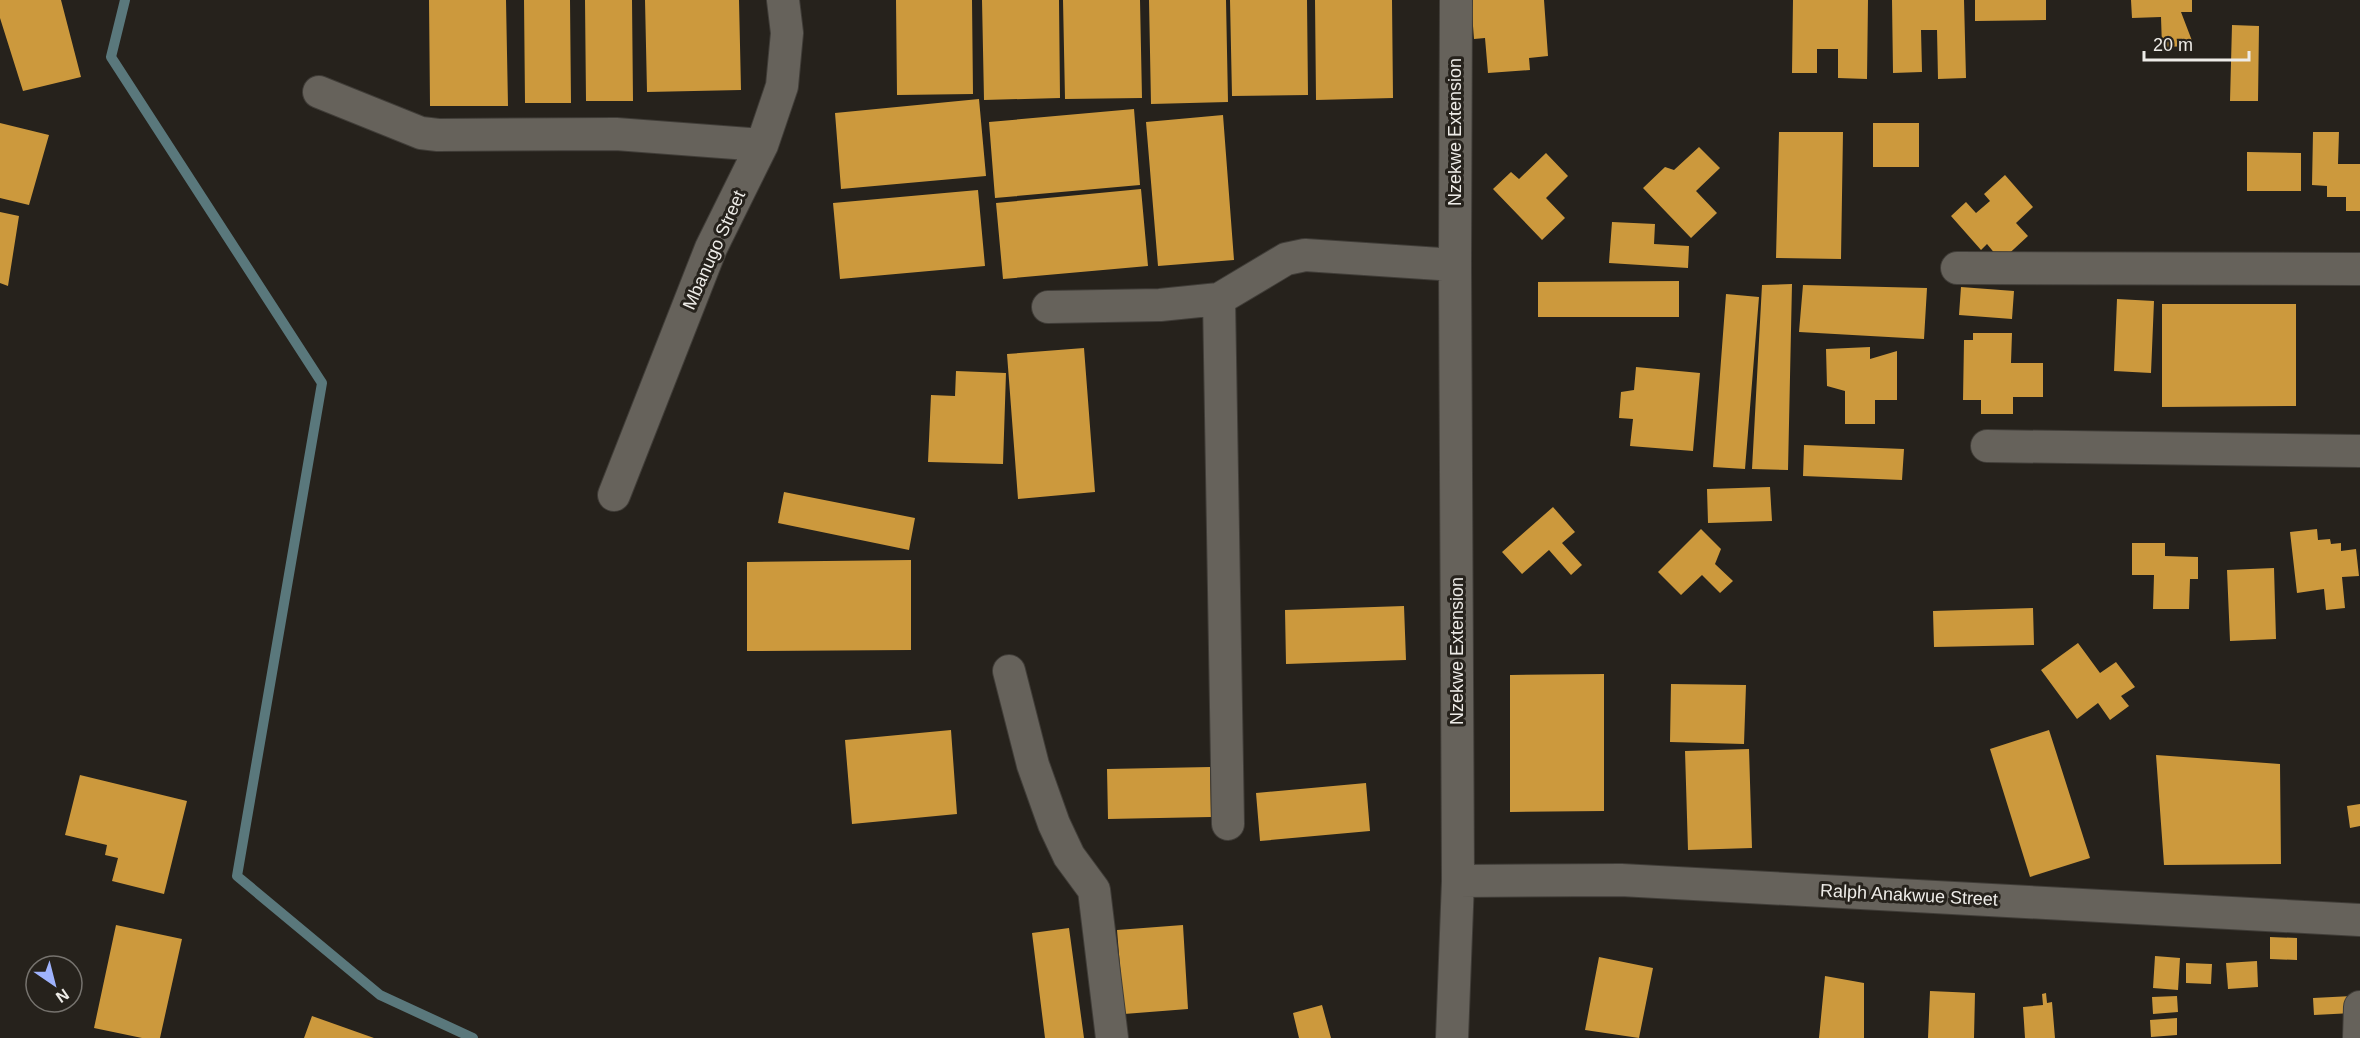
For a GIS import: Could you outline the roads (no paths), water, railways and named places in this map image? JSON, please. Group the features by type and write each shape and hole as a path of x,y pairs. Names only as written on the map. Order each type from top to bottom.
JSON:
{"street":[{"name":"Mbanugo Street","path":"614,495 711,248 762,145 782,86 787,33 783,0"},
{"name":"Nzekwe Extension","path":"1452,1038 1458,880 1456,0"},
{"path":"319,92 422,134 616,134 762,145"},
{"path":"1048,307 1160,305 1219,299 1278,262 1305,255 1455,265"},
{"path":"1957,268 2360,269"},
{"path":"1219,299 1228,824"},
{"path":"1987,446 2360,451"},
{"path":"1009,671 1032,765 1054,824 1069,856 1094,890 1112,1038"},
{"name":"Ralph Anakwue Street","path":"1458,880 1621,880 2360,920"},
{"path":"2359,1038 2360,1007"}],"waterway":[{"path":"125,0 111,57 322,383 237,876 380,995 473,1038"}]}
